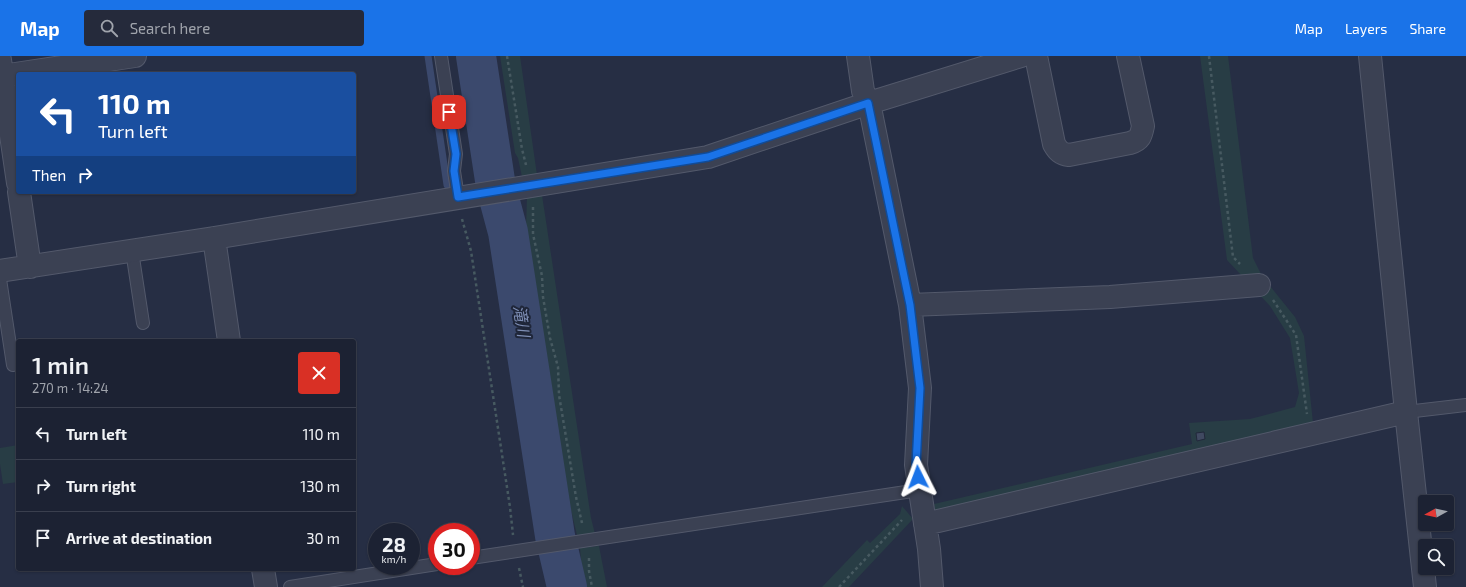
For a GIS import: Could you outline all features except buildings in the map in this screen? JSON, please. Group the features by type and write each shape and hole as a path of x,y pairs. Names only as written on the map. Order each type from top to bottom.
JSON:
{"street":[{"path":"16,170 1,68 135,56"},
{"path":"858,56 864,91 868,103 910,305 920,388 916,465 925,524 932,587"},
{"path":"0,271 214,238 528,185 708,157 868,103 1021,56"},
{"path":"1036,56 1054,144 1057,151 1062,154 1069,155 1130,143 1138,140 1142,135 1143,126 1128,56"},
{"path":"1370,56 1425,587"},
{"path":"0,188 16,184"},
{"path":"19,194 30,267"},
{"path":"214,238 229,339"},
{"path":"910,305 1110,297 1259,285"},
{"path":"925,524 1406,412"},
{"path":"263,571 266,587"}],"lane":[{"path":"441,56 456,154 454,171 462,197"},
{"path":"132,251 143,323"},
{"path":"0,279 13,365"},
{"path":"1406,412 1466,405"},
{"path":"480,557 919,490"},
{"path":"290,587 428,565"}],"path":[{"path":"507,56 528,185 533,234 542,276 543,297 550,338 558,367 559,395 576,498 584,529"},
{"path":"1209,56 1233,257 1272,299 1296,335 1307,416"},
{"path":"462,197 460,212 471,251 510,507 519,551 523,587"},
{"path":"839,587 903,519"},
{"path":"588,551 589,572 592,587"}],"shaded area":[{"path":"500,56 520,56 537,175 522,177 518,158 515,153"},
{"path":"1200,56 1228,56 1253,258 1262,276 1295,317 1304,336 1313,423 936,515 934,504 1192,444 1189,423 1250,419 1295,407 1299,393 1290,338 1270,306 1227,260"},
{"path":"542,195 591,518 595,534 577,535 569,502 526,227 527,197"},
{"path":"16,445 16,482 3,484 0,464 0,448"},
{"path":"902,506 913,519 849,587 822,587 867,540 870,543 900,514"},
{"path":"599,546 607,587 583,587 580,548"}],"waterway":[{"path":"428,56 447,185"},
{"name":"滝川","path":"476,56 496,187 508,232 555,536 567,587"}],"route":[{"path":"449,112 456,154 454,171 458,197 522,188 708,157 868,103 910,305 920,388 916,465 918,477"}]}
